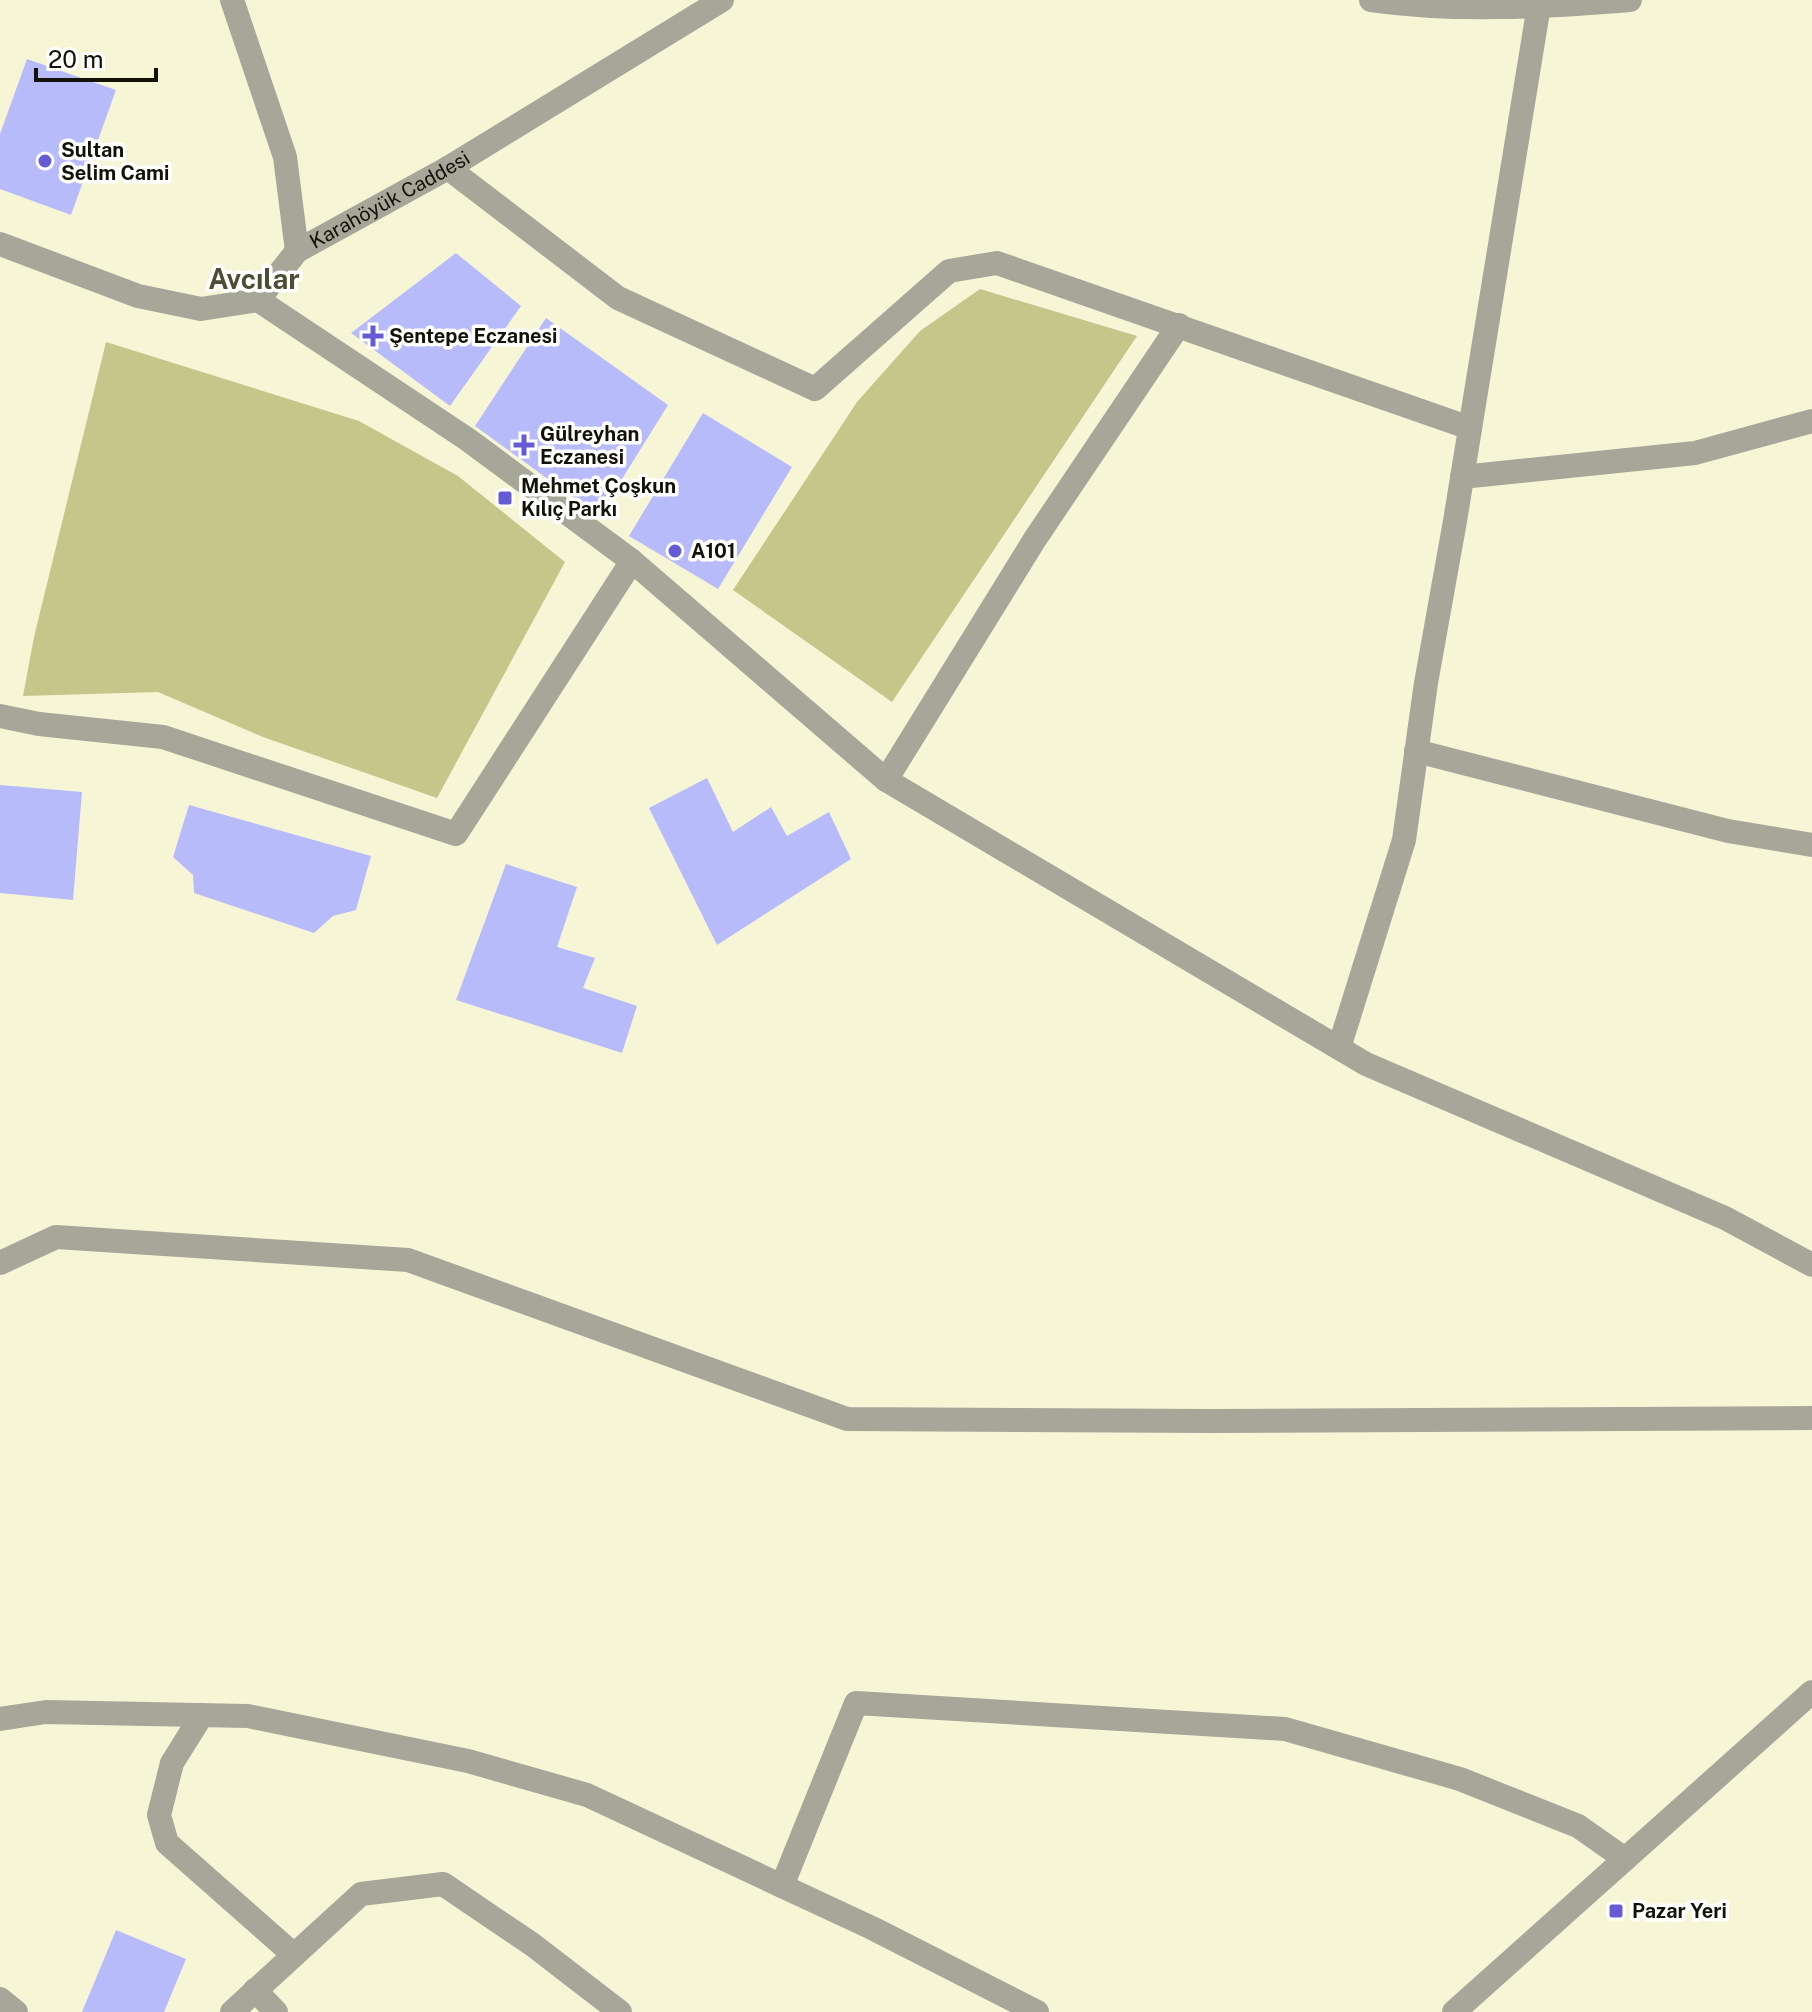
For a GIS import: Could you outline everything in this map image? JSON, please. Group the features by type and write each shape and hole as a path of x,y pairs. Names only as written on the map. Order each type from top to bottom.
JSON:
{"street":[{"path":"232,0 285,157 297,251"},
{"name":"Karahöyük Caddesi","path":"258,300 297,251 448,168 722,0"},
{"path":"1371,0 1423,7 1630,0"},
{"path":"1339,1048 1404,840 1539,5"},
{"path":"448,168 618,298 815,389 949,271 997,263 1470,428"},
{"path":"0,244 138,296 201,309 258,300 467,439 632,561 886,780 1366,1064 1725,1218 1812,1265"},
{"path":"886,780 1035,539 1179,325"},
{"path":"1462,477 1695,453 1812,421"},
{"path":"0,716 39,724 163,737 456,834 632,561"},
{"path":"1416,751 1728,831 1812,845"},
{"path":"0,1263 56,1237 408,1260 847,1419 1812,1418"},
{"path":"1454,2012 1812,1692"},
{"path":"782,1886 856,1703 1285,1729 1460,1779 1578,1826 1625,1859"},
{"path":"0,1719 46,1712 248,1716 468,1761 587,1795 872,1928 1037,2012"},
{"path":"202,1715 172,1763 159,1815 167,1843 294,1955"},
{"path":"232,2012 361,1894 443,1884 533,1945 620,2012"},
{"path":"255,1990 276,2012"},
{"path":"0,1999 16,2012"}],"shaded area":[{"path":"980,289 1137,336 892,702 733,590 857,402 920,331"},
{"path":"106,342 359,421 458,476 565,562 437,798 263,737 158,692 23,696 34,637"}],"building":[{"name":"Sultan Selim Cami","path":"27,59 116,90 71,215 0,189 0,134"},
{"path":"456,253 521,306 450,406 351,333"},
{"path":"546,318 668,405 599,516 475,426"},
{"path":"703,413 792,467 718,589 629,536"},
{"path":"707,778 733,832 771,807 787,836 829,812 851,859 717,945 649,808"},
{"path":"0,785 82,792 73,900 0,893"},
{"path":"189,805 371,856 356,910 333,916 314,933 194,893 193,875 173,857"},
{"path":"506,864 577,887 557,947 595,958 583,988 637,1006 622,1053 456,1000"},
{"path":"116,1930 186,1959 164,2012 82,2012"}],"place":[{"name":"Sultan Selim Cami","path":"45,161"},
{"name":"Şentepe Eczanesi","path":"373,336"},
{"name":"Gülreyhan Eczanesi","path":"524,445"},
{"name":"Mehmet Çoşkun Kılıç Parkı","path":"505,498"},
{"name":"A101","path":"675,551"},
{"name":"Pazar Yeri","path":"1616,1911"}],"district":[{"name":"Avcılar","path":"254,279"}]}
